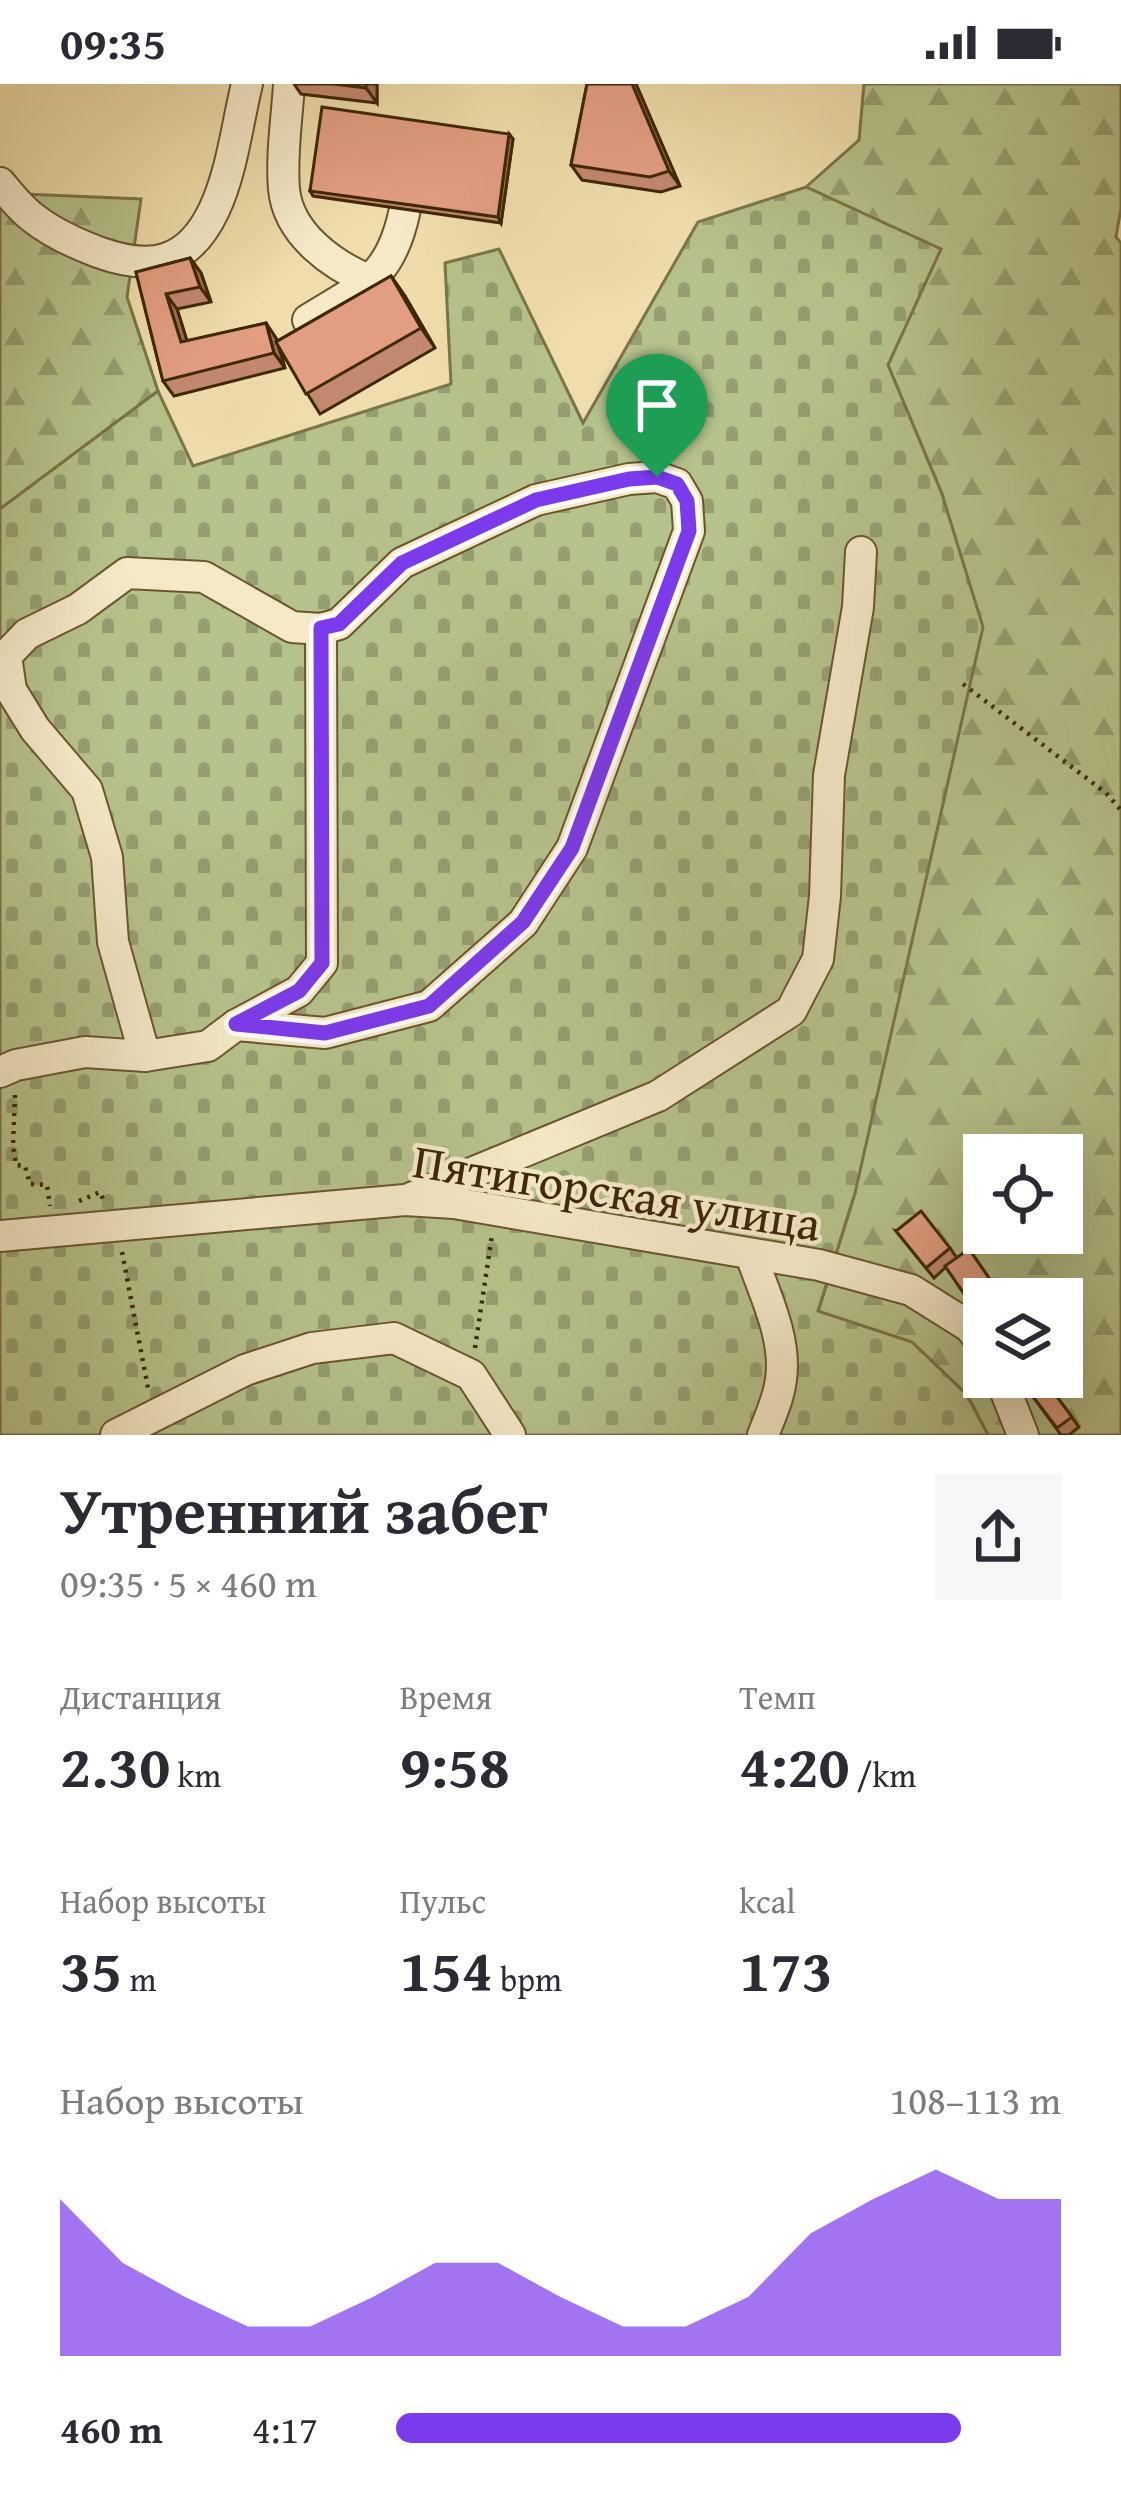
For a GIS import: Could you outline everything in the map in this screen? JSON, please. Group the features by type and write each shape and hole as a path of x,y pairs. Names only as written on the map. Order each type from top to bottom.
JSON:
{"street":[{"path":"0,183 28,214 55,234 113,257 142,263 165,260 184,250 214,209 247,84"},
{"path":"289,84 287,205 324,256 371,281"},
{"path":"308,320 371,281 388,262 400,237 405,209"},
{"path":"146,1056 113,942 107,857 87,790 35,729 11,690 7,656 27,634 78,609 128,573 204,577 292,627 339,624 402,563 536,500 629,479 657,477 677,484 687,501 689,531 572,848 523,922 429,1006 325,1033 236,1024"},
{"path":"405,1200 658,1096 791,1011 818,959 829,775 858,607 861,552"},
{"path":"8,1068 85,1052 146,1056 208,1046 236,1024 299,991 322,963 321,628"},
{"name":"Пятигорская улица","path":"0,1236 405,1200 454,1203 819,1265 910,1290 963,1323"},
{"path":"751,1255 782,1360 777,1396 763,1435"},
{"path":"116,1435 244,1370 311,1348 394,1338 472,1376 510,1435"},
{"path":"1008,1398 1022,1435"}],"path":[{"path":"963,684 1106,793 1121,810"},
{"path":"8,1068 16,1165 26,1166 30,1184 47,1185 50,1206 68,1205 100,1192 106,1207"},
{"path":"472,1376 495,1211"},
{"path":"121,1248 154,1417"}],"green space":[{"path":"864,84 1121,84 1121,208 1116,237 1121,243 1121,1435 988,1435 969,1398 1083,1398 1083,1278 963,1278 963,1391 912,1342 818,1312 855,1193 942,494 888,365 940,249 806,187 859,140"},
{"path":"806,187 941,249 888,365 942,494 983,627 855,1193 818,1311 912,1342 963,1391 988,1435 0,1435 0,509 158,391 193,466 451,384 445,263 499,249 583,423 698,222"},
{"path":"0,193 141,199 127,297 158,391 0,509"}],"building":[{"path":"587,84 632,84 669,171 650,177 571,165"},
{"path":"322,107 509,134 498,217 310,191"},
{"path":"190,258 200,287 166,294 181,342 266,323 274,353 163,381 136,272"},
{"path":"391,276 421,328 306,394 276,342"},
{"path":"921,1211 950,1248 926,1268 896,1231"},
{"path":"963,1253 972,1254 989,1278 963,1278 963,1292 945,1266"},
{"path":"1034,1398 1058,1398 1072,1417 1057,1428"}],"route":[{"path":"657,477 677,484 687,501 689,531 572,848 523,922 429,1006 325,1033 236,1024 299,991 322,963 321,628 339,624 402,563 536,500 657,477"}]}
